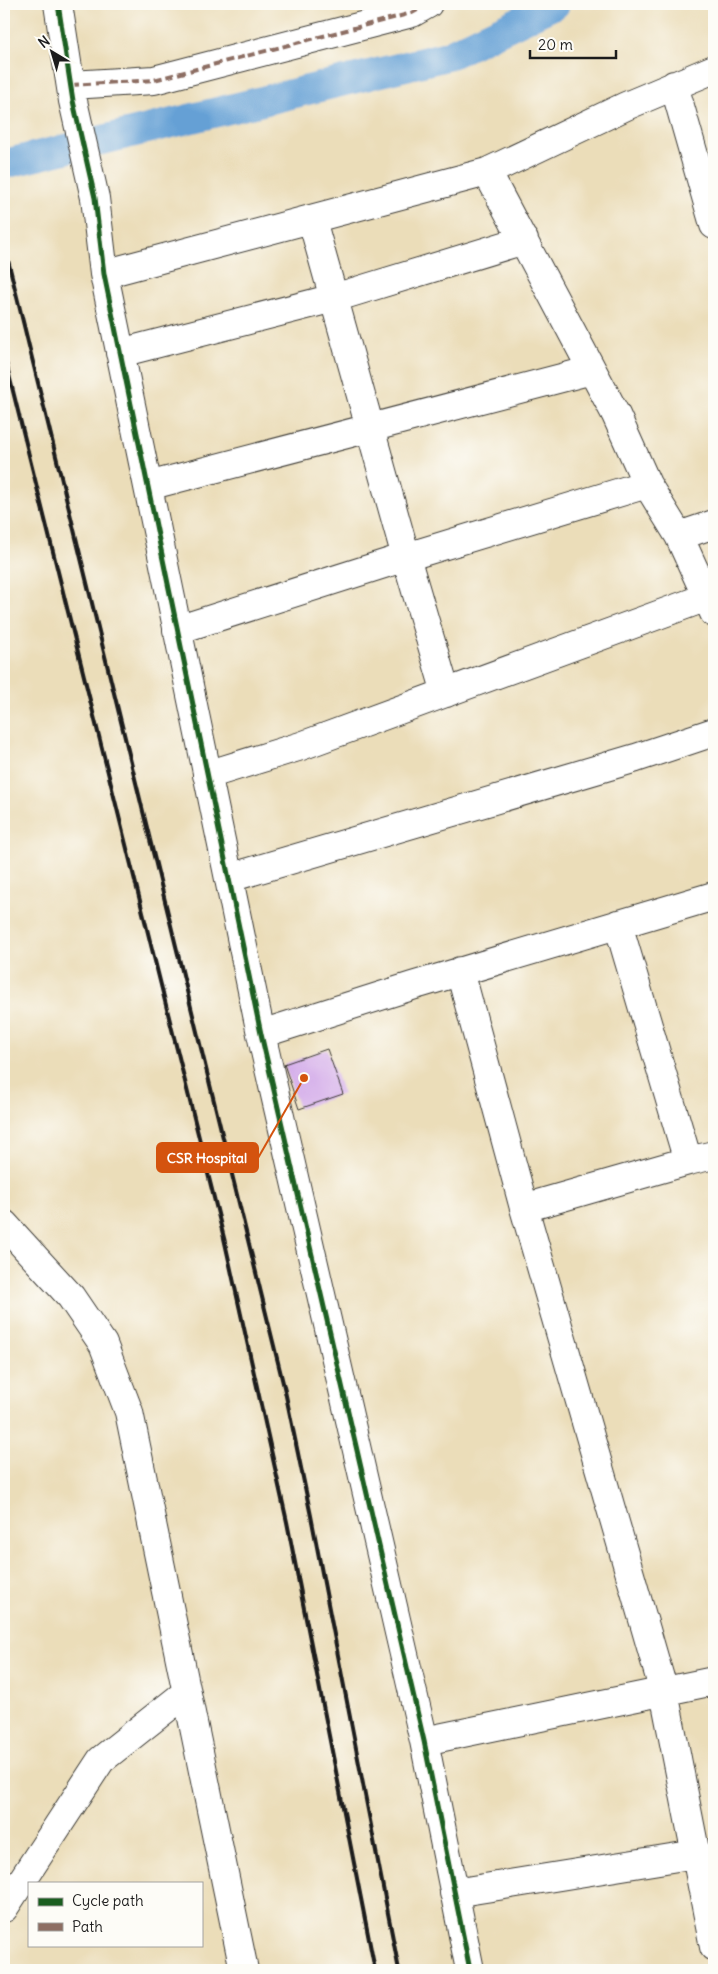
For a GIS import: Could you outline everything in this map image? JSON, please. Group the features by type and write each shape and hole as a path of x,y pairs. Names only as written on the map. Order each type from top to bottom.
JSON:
{"street":[{"path":"58,4 72,93 95,198 104,274 261,1034 424,1741 470,1970"},
{"path":"72,93 154,80 412,13 428,4"},
{"path":"104,274 487,172 674,85 714,69"},
{"path":"674,85 714,225"},
{"path":"207,775 301,746 446,693 710,605 679,536 647,484 616,415 487,172"},
{"path":"312,220 446,693"},
{"path":"120,352 334,298 524,240"},
{"path":"148,486 592,370"},
{"path":"178,630 406,557 647,484"},
{"path":"679,536 714,524"},
{"path":"229,878 636,758 714,732"},
{"path":"261,1034 460,971 714,896"},
{"path":"618,924 688,1160"},
{"path":"460,971 524,1208 664,1692 714,1947"},
{"path":"524,1208 688,1160 714,1155"},
{"path":"4,1224 71,1297 103,1344 129,1412 244,1970"},
{"path":"424,1741 714,1681"},
{"path":"4,1908 101,1760 187,1692"},
{"path":"454,1893 696,1854"}],"building":[{"path":"327,1049 343,1094 299,1109 284,1064"}],"waterway":[{"path":"4,164 447,56 555,4"}],"railway":[{"path":"4,244 285,1391 399,1970"},
{"path":"4,355 224,1238 287,1522 375,1970"}],"marked path":[{"path":"71,85 154,80 412,13 428,4"}],"cycle path":[{"path":"58,4 73,101 95,198 104,274 261,1034 424,1741 470,1970"}],"place":[{"name":"CSR Hospital","path":"304,1078"}]}
